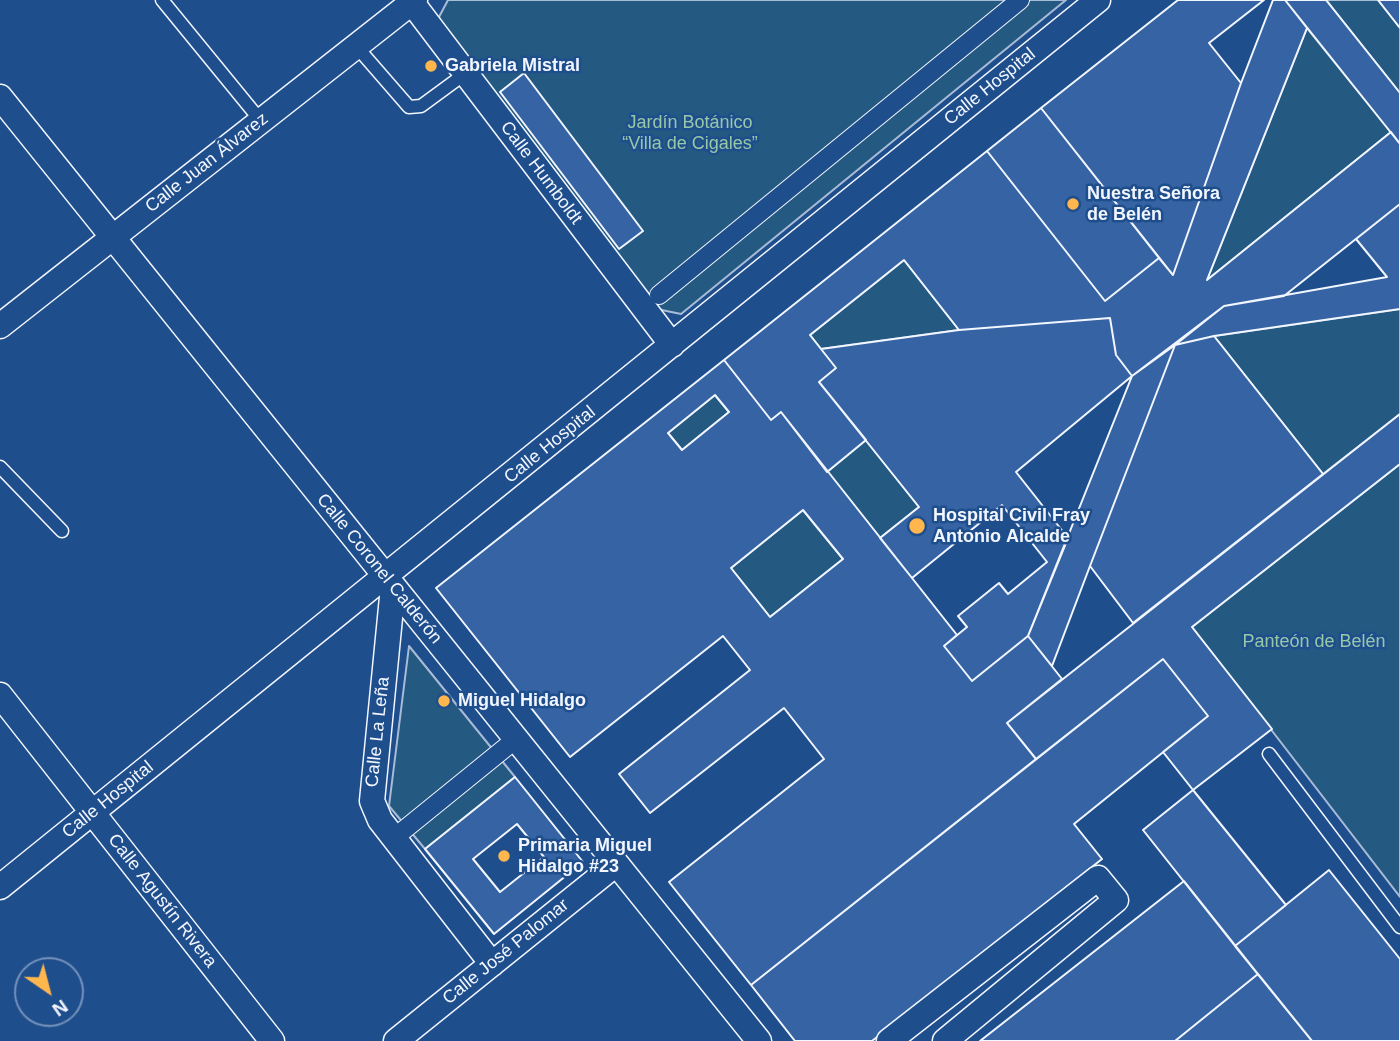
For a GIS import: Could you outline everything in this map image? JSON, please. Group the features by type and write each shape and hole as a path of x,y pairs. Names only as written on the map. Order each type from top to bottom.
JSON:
{"street":[{"path":"659,295 1020,0"},
{"name":"Calle Hospital","path":"0,887 390,582 673,345 1098,0"},
{"name":"Calle Juan Álvarez","path":"0,326 412,1"},
{"name":"Calle Humboldt","path":"412,1 673,345"},
{"name":"Calle Coronel Calderón","path":"0,97 760,1041"},
{"name":"Calle La Leña","path":"390,582 372,801 375,811 394,838 492,964"},
{"name":"Calle Agustín Rivera","path":"0,695 272,1041"},
{"path":"394,838 516,739"},
{"name":"Calle José Palomar","path":"396,1041 617,864"},
{"path":"889,1041 1098,878 1116,900 945,1041"}],"lane":[{"path":"162,0 261,121"},
{"path":"356,47 409,107 421,106 466,73"},
{"path":"0,467 62,531"},
{"path":"1269,754 1400,927"}],"green space":[{"name":"Jardín Botánico “Villa de Cigales”","path":"448,0 1066,0 681,314 652,308 448,42 439,17"},
{"path":"1326,0 1378,0 1400,28 1400,93"},
{"path":"1307,28 1391,132 1207,280"},
{"path":"904,260 959,330 821,349 810,335"},
{"path":"1400,309 1400,414 1323,474 1214,336"},
{"path":"715,395 729,412 682,450 668,433"},
{"path":"866,440 919,507 880,538 827,472"},
{"name":"Panteón de Belén","path":"1400,464 1400,897 1192,627"},
{"path":"803,510 843,559 770,617 731,568"},
{"path":"409,646 515,777 425,849 389,806"}],"building":[{"path":"1178,0 1264,0 1209,43 1241,83 1173,275 1041,108"},
{"path":"1273,0 1285,0 1307,28 1207,280 1391,132 1400,144 1400,204 1284,296 1224,306 1132,376 1116,355 1110,318 959,330 904,260 810,335 836,368 819,382 866,440 827,472 781,412 771,420 724,360 987,151 1105,301 1159,258 1173,275"},
{"path":"1285,0 1326,0 1400,93 1400,144"},
{"path":"1378,0 1400,0 1400,28"},
{"path":"524,73 643,231 619,249 500,92"},
{"name":"Nuestra Señora de Belén","path":"1041,108 1159,258 1105,301 987,151"},
{"path":"1400,204 1400,309 1214,336 1175,345 1224,306 1387,277 1356,239"},
{"path":"1110,318 1116,355 1132,376 1016,472 1068,538 1028,636 972,681 944,646 967,627 958,616 999,583 1008,594 1047,562 1002,505 912,578 880,538 919,507 819,382 836,368 821,349 959,330"},
{"path":"1214,336 1323,474 1133,623 1090,566 1175,345"},
{"path":"1175,345 1052,666 1028,636 1132,376"},
{"path":"724,360 771,420 781,412 957,635 944,646 972,681 1028,636 1062,679 1007,723 1036,759 751,985 669,882 824,759 784,708 650,813 619,774 750,670 723,636 570,757 436,588","holes":["715,395 729,412 682,450 668,433","803,510 843,559 770,617 731,568"]},
{"path":"1400,414 1400,464 1192,627 1272,729 1193,790 1163,752 1208,716 1163,659 1036,759 1007,723"},
{"path":"1163,659 1208,716 1074,824 1102,859 872,1041 795,1041 751,985"},
{"name":"Primaria Miguel Hidalgo #23","path":"515,777 583,862 494,934 425,849","holes":["517,824 544,857 500,892 473,859"]},
{"path":"1193,790 1286,905 1235,946 1143,830"},
{"path":"1329,870 1400,959 1400,1041 1312,1041 1235,946"},
{"path":"1184,881 1258,974 1175,1041 980,1041"},
{"path":"1258,974 1312,1041 1175,1041"}],"place":[{"name":"Gabriela Mistral","path":"431,66"},
{"name":"Nuestra Señora de Belén","path":"1073,204"},
{"name":"Hospital Civil Fray Antonio Alcalde","path":"917,526"},
{"name":"Miguel Hidalgo","path":"444,701"},
{"name":"Primaria Miguel Hidalgo #23","path":"504,856"}]}
